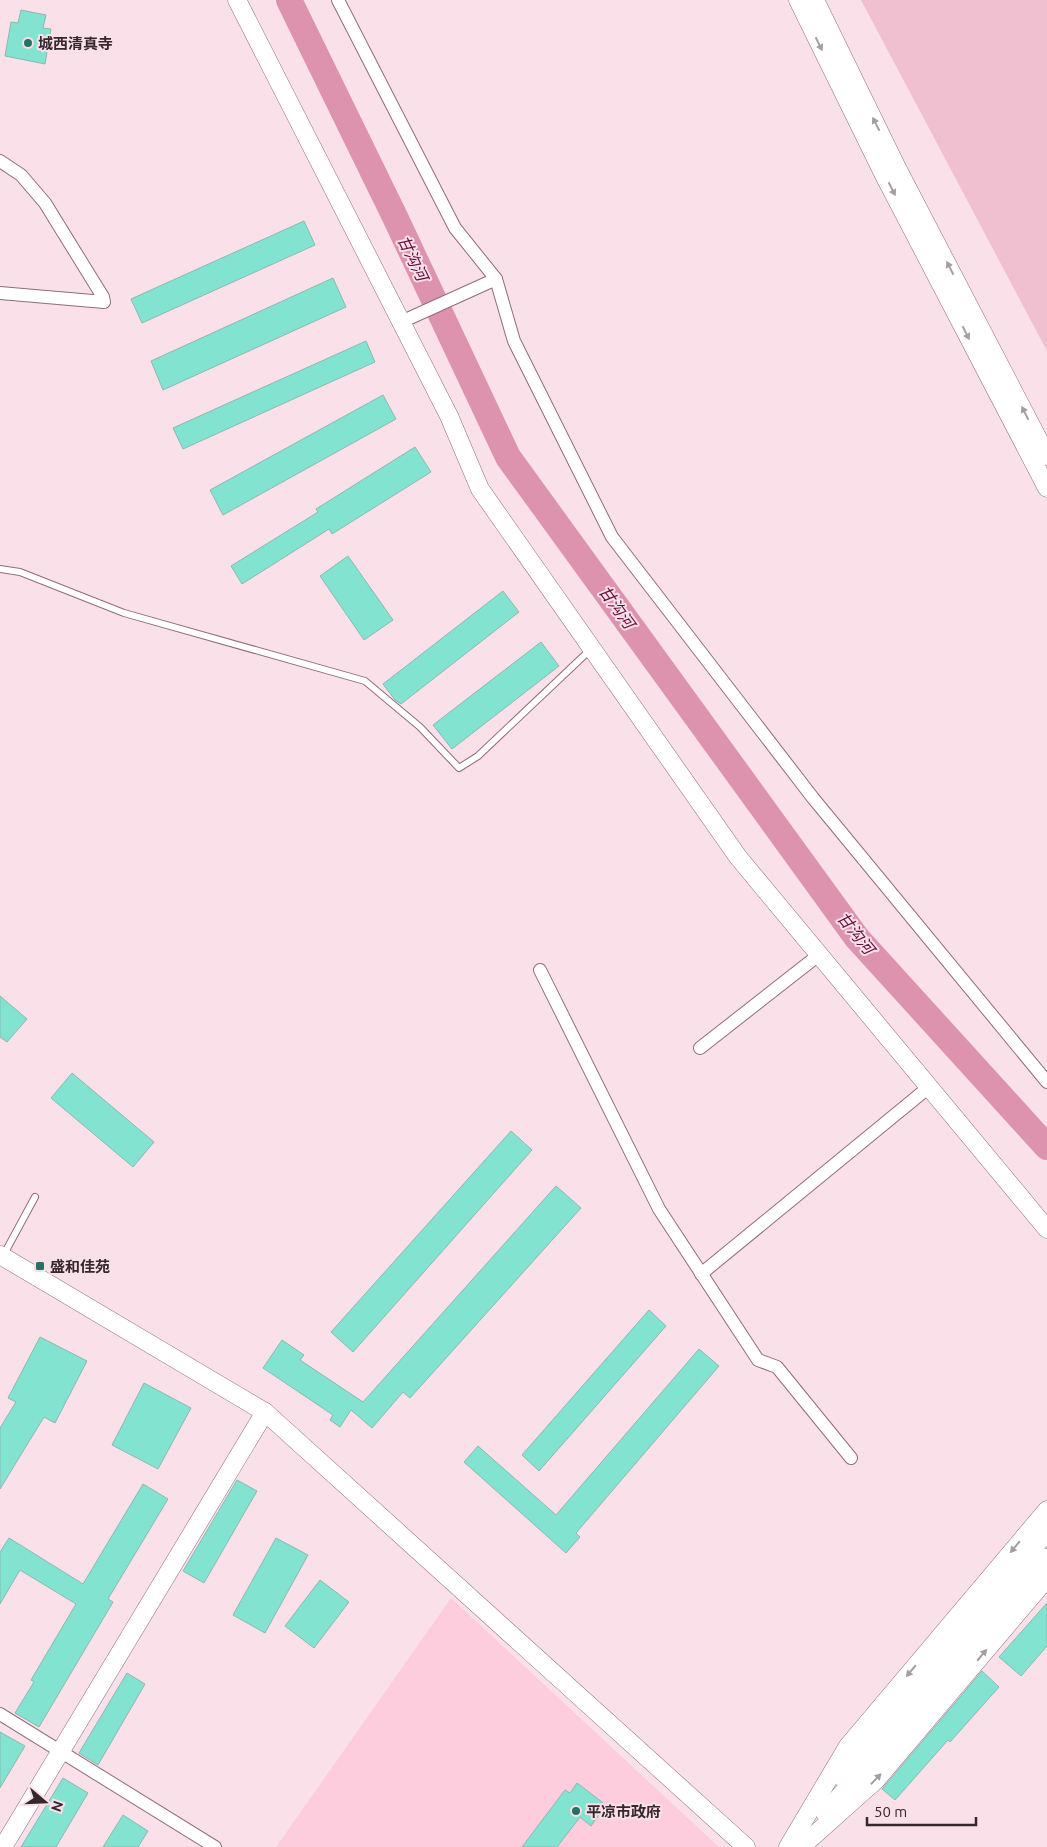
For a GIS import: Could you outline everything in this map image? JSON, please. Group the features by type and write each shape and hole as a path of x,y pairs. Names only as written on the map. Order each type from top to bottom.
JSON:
{"main road":[{"path":"994,1609 1047,1531"},
{"path":"994,1609 1047,1558"}],"street":[{"path":"237,0 449,416 480,489 738,856 1047,1229"},
{"path":"338,0 455,228 496,279 514,341 612,538 813,798 1047,1082"},
{"path":"798,0 884,175 1047,488"},
{"path":"814,0 898,168 1047,456"},
{"path":"0,161 21,175 45,203 103,297 104,302 0,293"},
{"path":"402,322 496,279"},
{"path":"700,1048 820,954"},
{"path":"540,970 659,1209 758,1360 777,1367 851,1458"},
{"path":"701,1274 929,1086"},
{"path":"1,1256 265,1412 746,1847"},
{"path":"3,1847 265,1412"},
{"path":"790,1847 848,1746 1047,1510"},
{"path":"801,1847 876,1780 1047,1578"},
{"path":"790,1847 865,1743 994,1609"},
{"path":"795,1847 994,1609"},
{"path":"0,1714 215,1847"}],"lane":[{"path":"0,569 20,572 124,612 365,681 420,727 459,768 478,756 592,648"},
{"path":"1,1256 35,1196"}],"shaded area":[{"path":"861,0 1047,0 1047,351"},
{"path":"451,1598 719,1847 276,1847"}],"building":[{"name":"城西清真寺","path":"21,10 46,15 43,28 51,29 45,64 5,56 11,22 18,23"},
{"path":"304,221 315,245 142,323 131,299"},
{"path":"333,278 346,307 163,390 151,361"},
{"path":"366,341 375,362 183,449 173,428"},
{"path":"383,395 396,419 223,515 210,490"},
{"path":"415,447 431,472 332,534 329,529 242,584 231,566 318,512 316,509"},
{"path":"348,556 393,620 364,640 320,576"},
{"path":"503,591 519,612 401,704 395,700 383,684"},
{"path":"541,642 559,666 452,749 433,725"},
{"path":"0,996 27,1019 7,1042 0,1037"},
{"path":"72,1073 154,1142 133,1167 51,1098"},
{"path":"511,1131 532,1150 353,1352 331,1332"},
{"path":"556,1186 581,1208 410,1398 403,1392 372,1428 351,1410 340,1427 330,1420 333,1415 263,1368 282,1340 304,1355 300,1360 363,1402"},
{"path":"649,1310 666,1326 539,1471 522,1455"},
{"path":"40,1337 87,1361 55,1423 44,1417 0,1489 0,1428 16,1402 8,1398"},
{"path":"699,1349 719,1366 576,1533 580,1537 566,1553 464,1462 478,1446 556,1515"},
{"path":"144,1383 191,1408 158,1469 112,1445"},
{"path":"237,1480 257,1491 204,1583 183,1571"},
{"path":"143,1484 168,1499 108,1599 113,1602 39,1727 15,1713 34,1682 31,1680 76,1604 20,1570 0,1604 0,1552 9,1538 83,1584"},
{"path":"276,1538 308,1555 265,1633 233,1615"},
{"path":"320,1580 349,1602 314,1648 285,1626"},
{"path":"1047,1603 1047,1646 1021,1676 999,1657"},
{"path":"982,1671 999,1687 950,1742 948,1740 895,1800 882,1789"},
{"path":"127,1673 145,1684 98,1765 79,1753"},
{"path":"0,1732 25,1746 0,1788"},
{"path":"63,1778 88,1793 56,1847 21,1847"},
{"name":"平凉市政府","path":"577,1783 606,1805 591,1826 580,1817 557,1847 522,1847 565,1790 570,1793"},
{"path":"123,1815 148,1831 138,1847 103,1847"}],"waterway":[{"name":"甘沟河","path":"289,0 395,217 508,457 857,938 1047,1147"}],"place":[{"name":"城西清真寺","path":"28,43"},
{"name":"盛和佳苑","path":"40,1266"},
{"name":"平凉市政府","path":"576,1811"}]}
